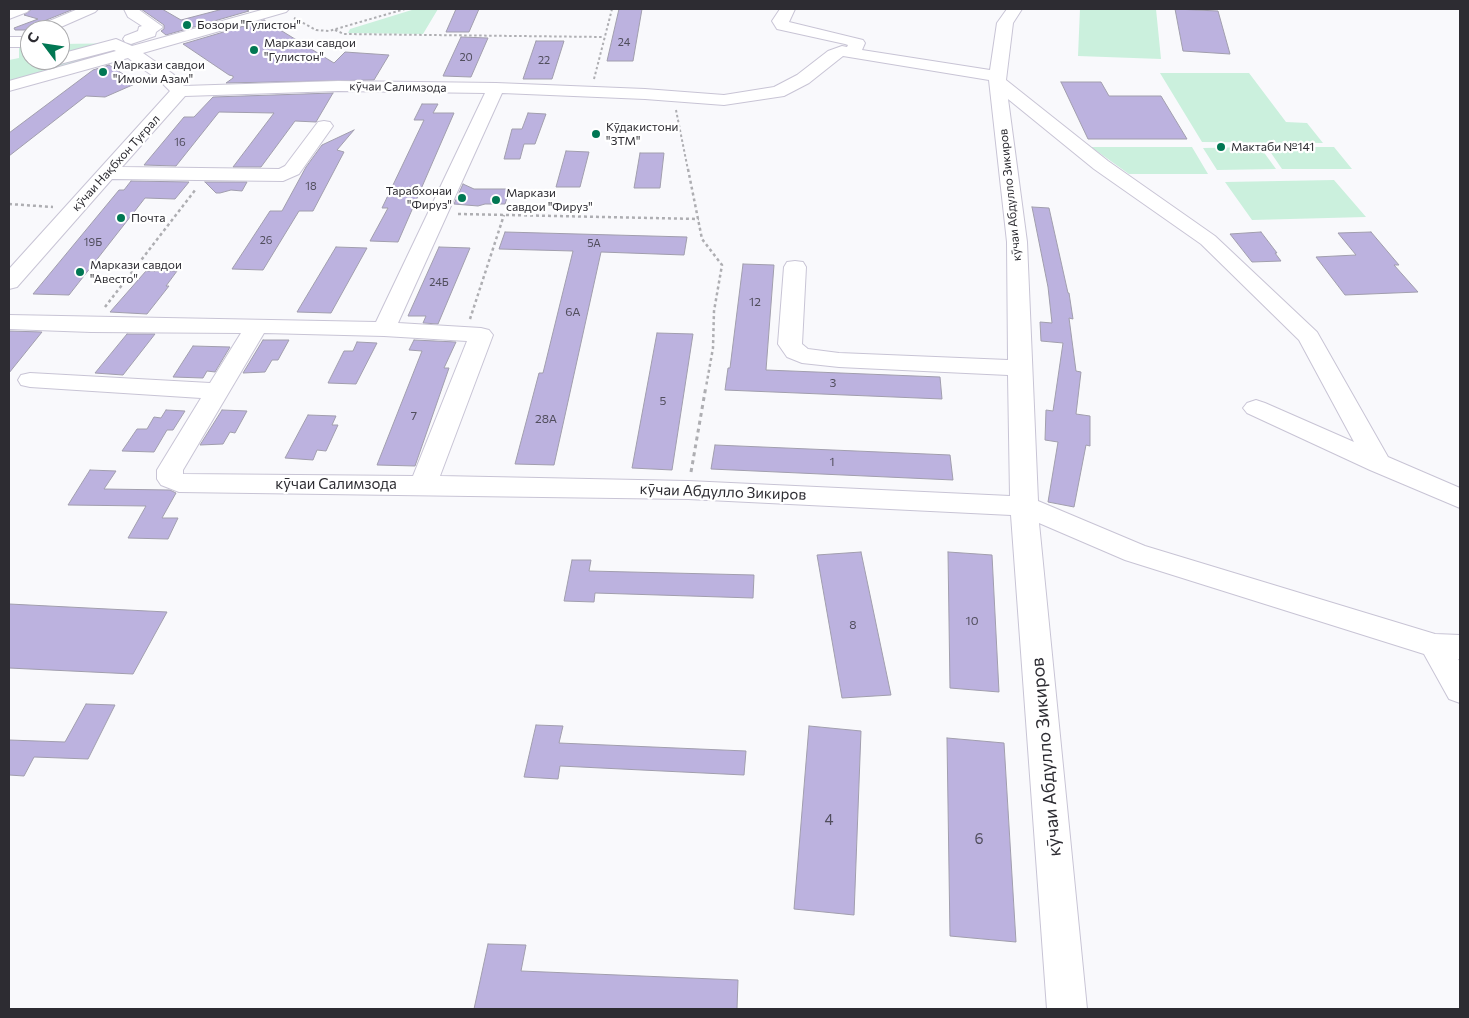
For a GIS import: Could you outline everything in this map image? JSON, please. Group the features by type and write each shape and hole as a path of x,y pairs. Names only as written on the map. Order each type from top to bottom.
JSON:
{"street":[{"path":"9,14 22,9"},
{"path":"64,20 90,9"},
{"path":"9,81 123,48 280,9"},
{"path":"787,9 780,21 783,26 854,41 856,44 852,51 998,79 1102,165 1208,240 1309,337 1379,464"},
{"name":"кӯчаи Абдулло Зикиров","path":"1015,9 1004,23 998,79 1017,242 1024,506 1067,1009"},
{"path":"70,42 121,42 149,33 145,30 155,27 133,14 123,16 123,48"},
{"path":"70,43 123,48 167,78 180,91"},
{"path":"70,57 123,48"},
{"path":"9,86 123,48"},
{"name":"кӯчаи Салимзода","path":"180,91 338,86 496,88 724,100 778,92 803,80 837,52 852,51"},
{"path":"384,329 496,88"},
{"name":"кӯчаи Нақбхон Туғрал","path":"9,282 180,91"},
{"path":"108,173 285,174 292,170 324,126"},
{"path":"795,267 790,344 795,352 802,356 840,360 1020,368"},
{"path":"9,322 91,326 257,326 384,329 473,335 423,484"},
{"name":"кӯчаи Салимзода","path":"257,326 170,470 169,475 173,481 179,483 423,484"},
{"path":"30,380 217,391"},
{"path":"1256,408 1460,499"},
{"name":"кӯчаи Абдулло Зикиров","path":"423,484 688,490 1024,506"},
{"path":"1024,506 1135,553 1448,646 1460,690"}],"path":[{"path":"280,9 316,30 324,31 335,30 405,9"},
{"path":"591,92 612,9"},
{"path":"335,30 344,34 604,37"},
{"path":"671,96 676,108 702,239 722,266 714,311 713,348 688,490"},
{"path":"91,326 208,174"},
{"path":"9,204 76,208"},
{"path":"437,213 699,219"},
{"path":"473,335 504,214"}],"green space":[{"path":"415,9 438,9 423,34 348,33 350,29"},
{"path":"1080,9 1156,9 1161,59 1078,56"},
{"path":"131,43 138,48 70,67 70,44"},
{"path":"19,44 20,70 59,70 9,84 9,60 19,58"},
{"path":"1160,73 1249,73 1286,122 1307,123 1323,143 1202,142"},
{"path":"1091,147 1192,147 1208,174 1129,174"},
{"path":"1260,147 1276,169 1217,170 1203,148"},
{"path":"1267,147 1334,147 1352,169 1282,169"},
{"path":"1334,180 1366,217 1252,220 1225,182"}],"building":[{"path":"32,9 74,9 46,20 35,20 38,19 24,15"},
{"path":"141,9 162,9 181,20 223,9 245,9 249,11 166,35 161,31 164,29 164,25"},
{"path":"456,9 479,9 469,32 446,32"},
{"path":"619,9 642,9 633,61 607,61"},
{"path":"1175,9 1218,11 1230,54 1183,51"},
{"path":"264,20 334,63 345,52 389,55 374,80 226,83 233,76 183,44"},
{"path":"20,26 20,30 15,30 14,28"},
{"path":"461,37 488,38 471,77 443,76"},
{"path":"536,41 564,41 552,79 523,79"},
{"path":"109,65 137,83 105,97 86,96 9,156 9,133 93,70"},
{"path":"1061,82 1101,82 1109,96 1161,96 1187,139 1088,139"},
{"path":"333,93 316,122 295,121 261,167 233,167 274,113 219,112 176,166 144,165 184,117 194,117 213,97"},
{"path":"422,104 438,104 433,113 454,113 398,242 370,241 388,208 382,208 424,120 414,120"},
{"path":"528,113 546,114 535,144 524,144 520,159 504,159 512,129 522,129"},
{"path":"354,130 337,150 344,152 313,211 299,211 263,270 232,269 270,211 282,211 306,167 322,145"},
{"path":"566,151 589,152 580,187 556,187"},
{"path":"640,153 664,153 660,188 634,188"},
{"path":"131,181 189,182 175,199 145,198 69,295 33,294 119,190 124,190"},
{"path":"205,182 247,182 242,191 231,190 216,193"},
{"path":"463,184 474,189 510,189 505,204 478,206 454,204"},
{"path":"1032,207 1049,208 1069,293 1073,319 1069,318 1076,371 1081,372 1076,414 1090,416 1090,446 1086,445 1074,507 1048,502 1058,442 1045,440 1046,410 1053,411 1063,343 1041,341 1040,322 1052,323 1048,287"},
{"path":"505,232 687,237 684,255 601,252 554,465 515,464 539,373 543,373 573,251 499,249"},
{"path":"1261,232 1281,261 1252,262 1230,234"},
{"path":"1371,232 1399,265 1394,265 1418,292 1345,295 1316,257 1356,255 1338,233"},
{"path":"336,247 367,248 331,313 297,312"},
{"path":"439,247 470,248 438,324 423,323 426,316 408,316"},
{"path":"743,264 774,265 766,370 940,377 942,399 725,390 728,368 730,368"},
{"path":"146,271 177,271 166,286 169,286 147,314 110,312"},
{"path":"9,331 42,332 9,373"},
{"path":"657,333 693,334 672,470 632,468"},
{"path":"127,334 155,334 123,375 95,373"},
{"path":"263,340 289,340 278,360 272,360 265,372 243,373"},
{"path":"414,340 456,342 444,368 449,368 415,466 377,465 422,351 409,350"},
{"path":"357,342 377,343 356,384 328,383 344,351 353,351"},
{"path":"193,346 230,347 215,372 207,371 203,378 173,377"},
{"path":"166,410 185,411 173,430 167,430 154,452 122,451 137,429 147,429 154,417 161,418"},
{"path":"222,410 247,411 235,433 230,432 223,444 200,445"},
{"path":"308,415 336,416 332,425 338,425 326,451 317,450 313,460 285,458"},
{"path":"715,445 950,455 953,480 711,469"},
{"path":"90,470 116,471 104,489 170,490 176,493 162,518 178,518 168,539 128,538 146,506 68,505"},
{"path":"861,552 891,695 842,698 817,555"},
{"path":"948,552 992,555 999,692 950,688"},
{"path":"572,560 591,560 589,571 754,575 753,598 595,593 594,602 564,601"},
{"path":"9,604 167,612 133,674 9,668"},
{"path":"86,704 115,705 88,759 34,757 24,776 9,775 9,740 65,742"},
{"path":"536,725 563,726 559,743 746,751 744,775 560,766 558,779 524,777"},
{"path":"809,726 861,731 854,915 794,909"},
{"path":"947,738 1004,743 1016,942 950,936"},
{"path":"488,944 526,945 521,971 738,980 737,1009 474,1009"}],"place":[{"name":"Бозори \"Гулистон\"","path":"187,25"},
{"name":"Маркази савдои \"Гулистон\"","path":"254,50"},
{"name":"Маркази савдои \"Имоми Азам\"","path":"103,72"},
{"name":"Кӯдакистони \"ЗТМ\"","path":"596,134"},
{"name":"Мактаби №141","path":"1221,147"},
{"name":"Тарабхонаи \"Фируз\"","path":"462,198"},
{"name":"Маркази савдои \"Фируз\"","path":"496,200"},
{"name":"Почта","path":"121,218"},
{"name":"Маркази савдои \"Авесто\"","path":"80,272"}]}
